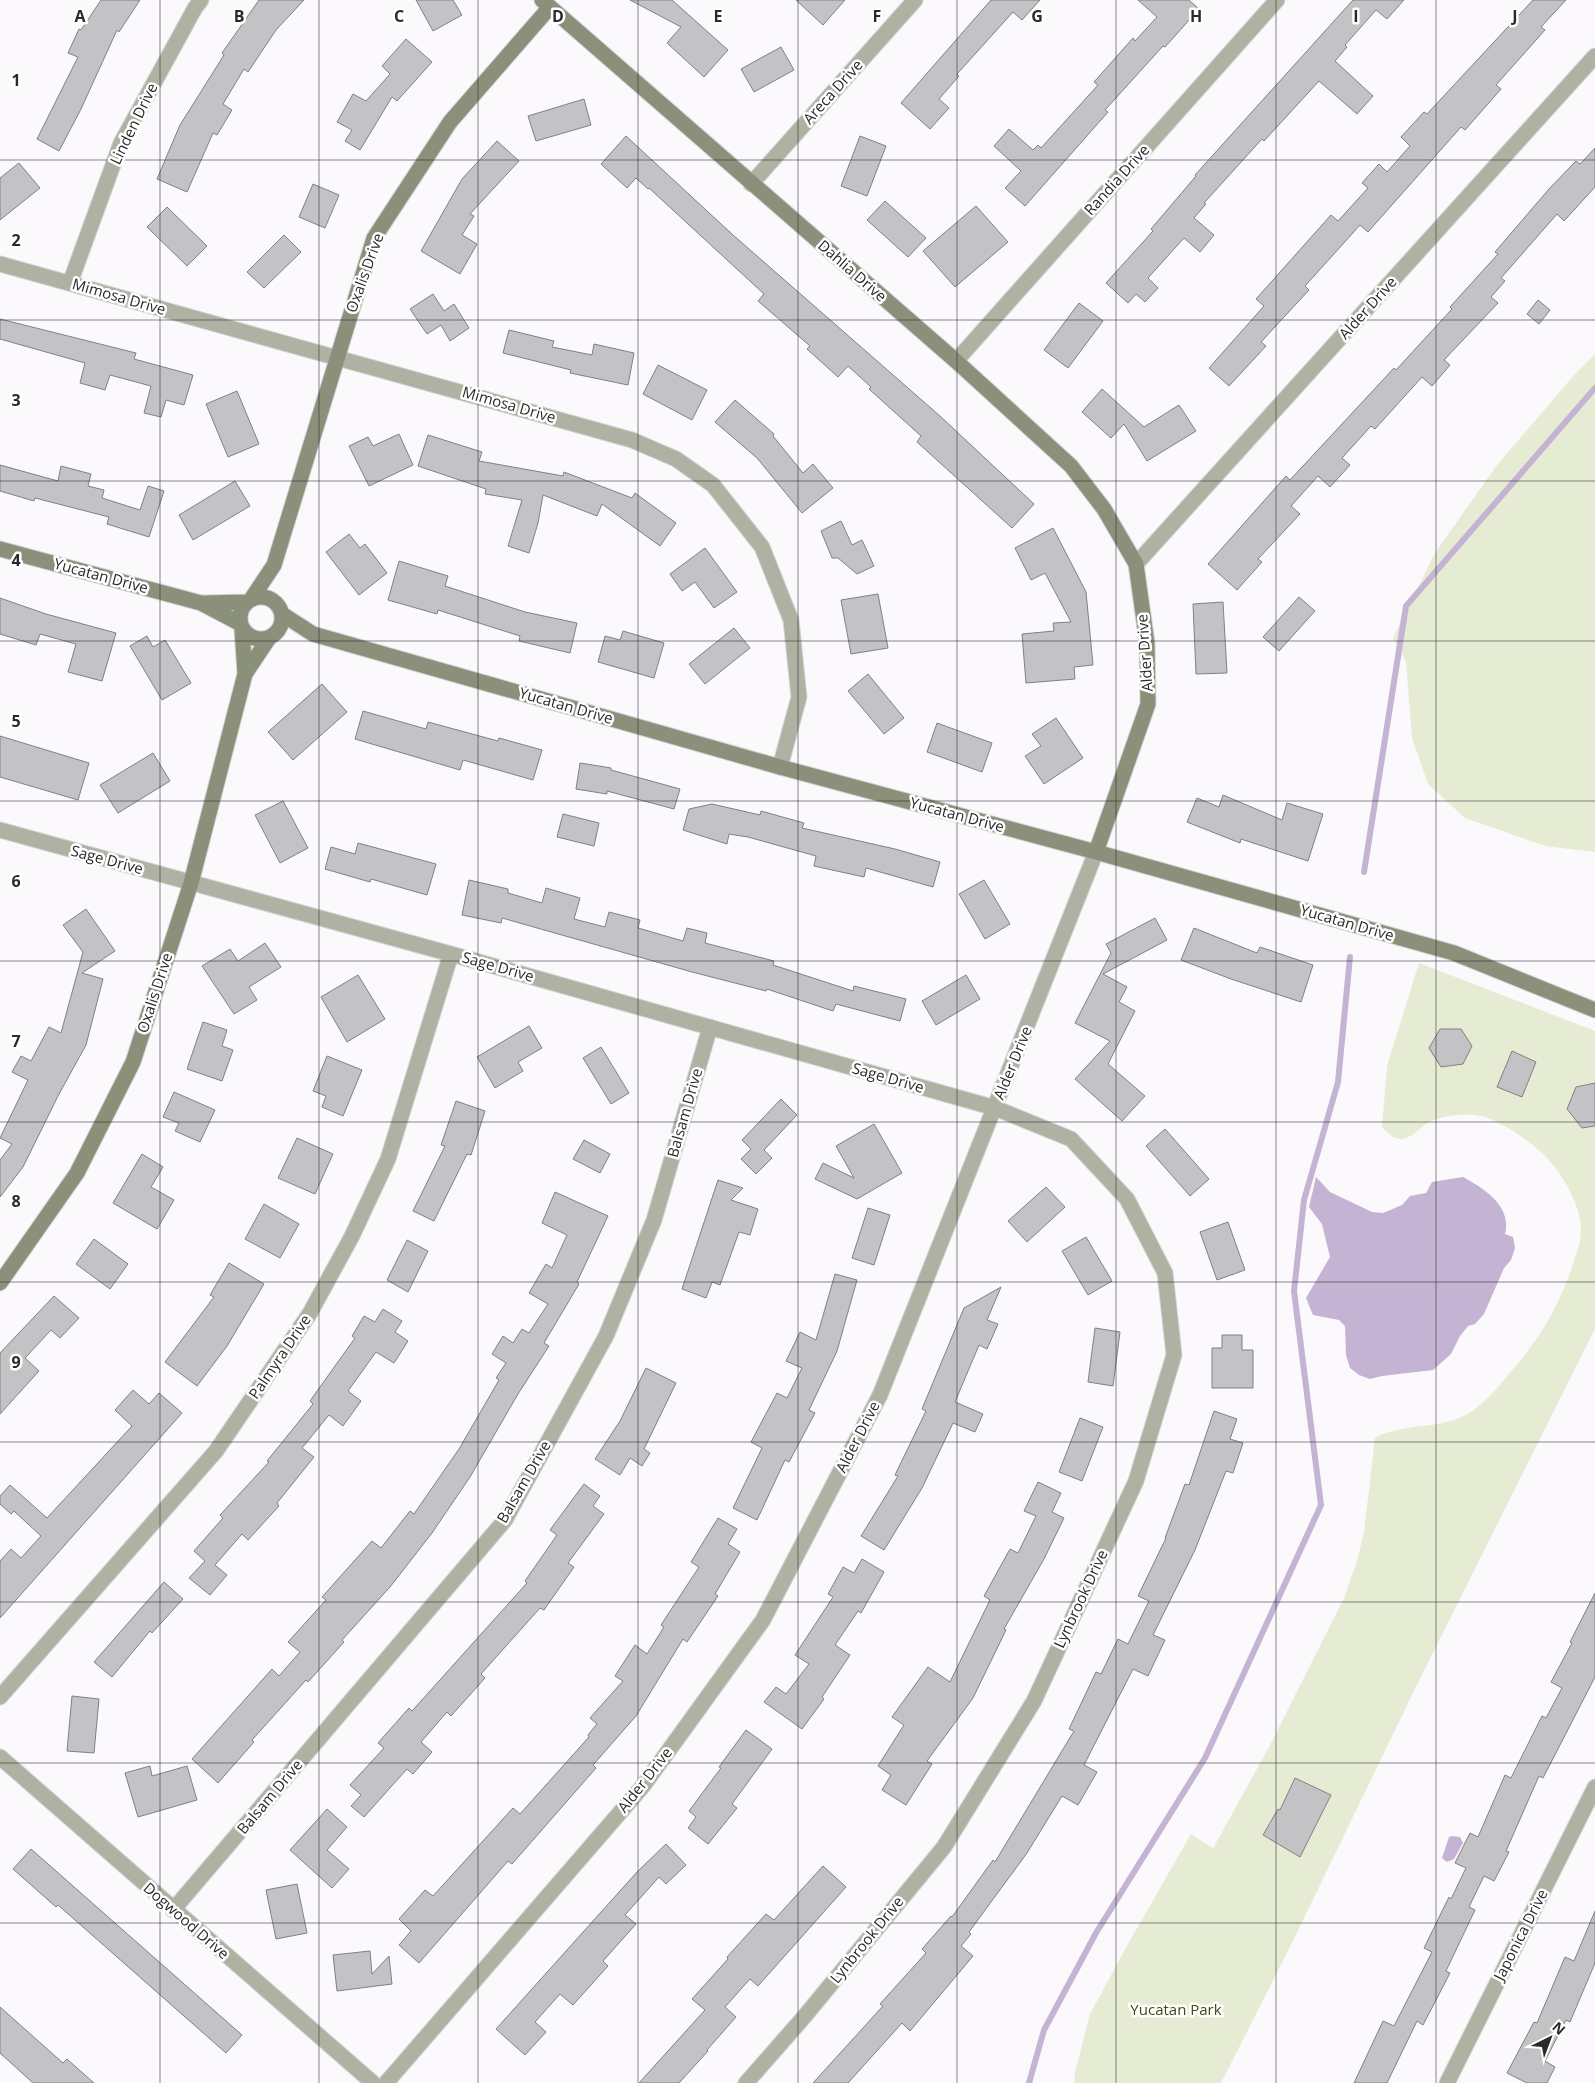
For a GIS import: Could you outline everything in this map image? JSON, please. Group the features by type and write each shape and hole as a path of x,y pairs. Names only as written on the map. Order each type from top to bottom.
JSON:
{"street":[{"name":"Linden Drive","path":"70,283 121,143 201,0"},
{"name":"Areca Drive","path":"752,184 915,0"},
{"name":"Randia Drive","path":"956,360 1278,0"},
{"name":"Dahlia Drive","path":"549,2 752,184 956,360 1071,466 1104,509 1136,564"},
{"name":"Oxalis Drive","path":"249,600 274,565 374,238 450,122 549,2"},
{"name":"Alder Drive","path":"386,2083 643,1786 763,1620 880,1395 1096,852 1148,704 1147,643 1136,564 1595,56"},
{"name":"Mimosa Drive","path":"0,264 632,440 676,459 713,486 762,547 791,620 799,697 780,767"},
{"name":"Yucatan Drive","path":"0,549 201,603 241,627"},
{"name":"Oxalis Drive","path":"274,565 278,608"},
{"path":"260,597 278,608 280,628 272,636 254,639 241,627 239,616 249,600 260,597"},
{"name":"Yucatan Drive","path":"201,603 249,600"},
{"name":"Yucatan Drive","path":"278,608 313,634"},
{"name":"Oxalis Drive","path":"0,1283 77,1173 133,1062 191,883 245,674 241,627"},
{"name":"Yucatan Drive","path":"272,636 313,634 780,767 1096,852 1454,953 1595,1010"},
{"name":"Oxalis Drive","path":"245,674 272,636"},
{"name":"Sage Drive","path":"0,830 451,954 995,1108"},
{"name":"Palmyra Drive","path":"0,1697 216,1451 310,1313 352,1236 388,1159 451,954"},
{"name":"Balsam Drive","path":"173,1910 505,1520 606,1336 654,1220 710,1027"},
{"name":"Lynbrook Drive","path":"746,2083 804,2017 944,1847 1034,1701 1136,1481 1174,1355 1165,1273 1128,1199 1071,1139 995,1108"},
{"name":"Dogwood Drive","path":"0,1757 373,2083"},
{"name":"Japonica Drive","path":"1447,2083 1595,1787"}],"green space":[{"path":"1595,354 1595,852 1545,846 1465,818 1428,784 1412,738 1406,662 1393,638 1435,553 1497,465 1575,374"},
{"name":"Yucatan Park","path":"1419,963 1595,1031 1595,1329 1221,2083 1074,2083 1075,2072 1090,2014 1128,1944 1191,1834 1213,1848 1268,1749 1344,1598 1357,1561 1364,1532 1375,1438 1388,1432 1456,1419 1469,1413 1485,1401 1518,1363 1546,1325 1560,1298 1577,1253 1581,1235 1580,1220 1569,1188 1549,1160 1529,1142 1514,1132 1489,1118 1468,1115 1448,1116 1429,1122 1404,1139 1395,1137 1382,1127 1387,1066"}],"shaded area":[{"path":"1316,1177 1330,1192 1372,1212 1383,1213 1402,1205 1410,1196 1426,1193 1432,1182 1463,1177 1488,1193 1501,1207 1506,1224 1505,1234 1513,1237 1515,1248 1511,1260 1504,1268 1484,1314 1475,1324 1468,1326 1460,1336 1451,1354 1433,1370 1370,1379 1359,1375 1350,1368 1346,1355 1345,1326 1339,1320 1313,1315 1306,1298 1330,1257 1322,1224 1309,1207"},
{"path":"1449,1837 1460,1837 1463,1843 1454,1859 1447,1862 1442,1858"}],"building":[{"path":"101,0 140,0 119,32 117,30 81,109 59,151 37,139 78,57 68,53 79,29 81,30"},
{"path":"259,0 304,0 276,30 248,72 244,69 223,104 232,110 217,135 213,133 187,192 157,179 180,125 224,55 222,53"},
{"path":"416,0 453,0 462,15 433,31"},
{"path":"630,0 672,0 728,50 704,77 667,43 681,27"},
{"path":"796,0 845,0 823,25"},
{"path":"991,0 1040,0 1022,20 1013,12 957,74 959,76 939,99 949,108 930,129 901,103"},
{"path":"1138,0 1189,0 1199,9 1105,110 1108,112 1025,206 1005,188 1021,171 994,146 1009,129 1033,150 1038,145 1041,148 1098,85 1094,82 1133,38 1135,41 1157,17"},
{"path":"1353,0 1404,0 1387,19 1376,10 1345,45 1347,47 1335,61 1373,96 1357,114 1319,81 1264,141 1262,139 1204,203 1206,204 1194,218 1214,235 1200,252 1184,238 1148,278 1158,288 1145,302 1136,294 1128,303 1106,283 1153,231 1151,229 1195,175"},
{"path":"1533,0 1566,0 1541,27 1545,30 1496,85 1501,89 1465,130 1461,127 1368,232 1360,225 1305,286 1309,290 1261,342 1266,346 1229,386 1209,368 1264,306 1256,299 1331,215 1338,221 1368,188 1362,183 1379,164 1387,172 1410,146 1401,137 1424,112 1427,114"},
{"path":"406,39 432,62 397,101 392,97 360,150 345,141 352,130 337,122 353,94 366,101 390,74 382,66"},
{"path":"781,47 794,70 754,92 741,69"},
{"path":"584,99 591,125 536,141 528,116"},
{"path":"626,136 733,235 940,416 1034,504 1012,528 917,442 921,436 869,389 871,387 848,366 838,377 807,349 810,346 758,301 764,294 649,188 636,178 627,188 601,164"},
{"path":"860,136 886,146 867,196 841,186"},
{"path":"497,141 519,161 470,214 474,216 462,235 477,244 460,274 421,251 462,179"},
{"path":"1595,148 1595,187 1564,221 1557,214 1501,278 1505,281 1491,297 1498,303 1444,360 1450,365 1432,386 1422,377 1375,429 1371,426 1342,458 1350,465 1330,487 1318,476 1291,506 1300,514 1258,559 1262,562 1237,590 1208,564 1286,476 1290,480 1394,368 1396,370 1452,309 1450,307 1498,254 1495,252 1549,189 1576,161 1580,164"},
{"path":"19,163 40,188 0,220 0,178"},
{"path":"313,184 339,195 325,228 299,217"},
{"path":"885,201 926,238 908,257 867,220"},
{"path":"976,206 1008,242 955,287 923,251"},
{"path":"167,207 207,246 187,266 147,227"},
{"path":"284,235 301,252 264,288 247,272"},
{"path":"433,294 444,311 454,304 469,328 450,341 441,325 427,334 410,309"},
{"path":"1538,300 1550,310 1539,324 1527,314"},
{"path":"1079,303 1103,321 1068,368 1044,350"},
{"path":"0,319 136,353 134,359 193,375 184,405 166,400 161,417 144,413 151,386 110,375 105,390 80,383 85,363 0,339"},
{"path":"509,330 554,341 552,347 592,355 594,344 634,353 628,385 570,373 571,370 503,353"},
{"path":"658,365 707,390 692,420 643,394"},
{"path":"1102,389 1144,427 1179,405 1196,431 1147,461 1124,424 1111,438 1082,412"},
{"path":"237,391 259,444 228,457 206,404"},
{"path":"735,400 774,434 773,436 803,473 813,464 833,488 802,513 757,458 715,422"},
{"path":"399,434 413,465 369,486 349,446 368,437 373,446"},
{"path":"428,435 482,452 479,461 563,476 564,472 632,498 635,493 676,523 660,546 602,504 597,516 543,495 538,523 529,553 508,546 522,500 485,494 486,489 418,466"},
{"path":"0,465 58,481 61,466 91,474 88,486 104,490 102,498 140,510 148,486 164,491 149,537 107,524 109,517 35,498 34,501 0,491"},
{"path":"235,481 250,506 193,540 179,515"},
{"path":"841,521 852,545 862,540 874,566 857,574 838,558 832,558 821,531"},
{"path":"1053,528 1086,592 1093,665 1074,667 1075,679 1026,683 1022,634 1054,631 1053,623 1071,622 1045,573 1031,580 1015,548"},
{"path":"349,534 360,548 365,544 387,573 359,595 326,552"},
{"path":"705,548 737,592 714,608 695,582 682,591 670,574"},
{"path":"399,561 448,576 445,586 525,612 577,623 570,653 519,641 520,636 438,610 437,614 388,600"},
{"path":"878,594 888,648 851,654 841,600"},
{"path":"1299,597 1315,611 1279,651 1263,637"},
{"path":"0,598 46,614 116,633 102,681 68,672 76,644 40,634 36,645 0,634"},
{"path":"1223,602 1227,673 1196,674 1193,604"},
{"path":"734,628 750,648 705,684 689,664"},
{"path":"623,631 664,643 654,678 598,662 605,636 620,640"},
{"path":"147,636 153,647 165,640 191,683 162,700 130,646"},
{"path":"868,674 904,718 884,734 848,691"},
{"path":"322,684 347,712 293,760 268,732"},
{"path":"363,711 426,729 428,722 498,741 499,738 542,750 533,780 463,760 460,770 355,739"},
{"path":"1056,718 1083,758 1044,784 1025,756 1041,746 1032,734"},
{"path":"937,723 992,743 982,772 927,752"},
{"path":"0,736 89,763 78,800 0,777"},
{"path":"153,753 170,781 118,813 100,785"},
{"path":"580,763 611,768 611,770 680,789 674,809 607,791 607,794 576,789"},
{"path":"1223,795 1282,820 1287,803 1323,814 1308,861 1241,839 1240,843 1187,822 1197,798 1219,807"},
{"path":"283,801 308,848 280,863 255,815"},
{"path":"712,804 760,815 761,811 804,823 802,828 895,849 940,862 933,887 866,868 864,877 814,866 816,856 748,837 729,834 727,844 683,830 689,809"},
{"path":"563,814 599,823 594,846 557,837"},
{"path":"358,843 436,864 427,895 371,879 370,882 325,869 331,847 355,854"},
{"path":"469,880 508,889 508,893 542,903 546,888 580,898 574,919 605,927 609,912 640,920 638,928 683,941 687,928 707,933 705,943 774,961 773,965 853,991 854,986 906,999 900,1021 836,1004 833,1011 767,989 766,991 692,972 502,918 501,923 462,915"},
{"path":"984,880 1010,924 985,939 959,894"},
{"path":"86,909 115,951 82,973 103,979 86,1045 23,1167 0,1197 0,1160 12,1144 0,1138 28,1080 12,1072 21,1056 31,1061 49,1027 61,1033 83,952 63,925"},
{"path":"1155,918 1167,940 1103,974 1127,987 1119,1002 1135,1011 1108,1064 1145,1096 1122,1121 1075,1079 1110,1041 1075,1023 1111,953 1106,944"},
{"path":"1194,928 1257,953 1260,947 1313,965 1301,1002 1181,960"},
{"path":"265,943 281,967 249,987 257,1000 234,1014 202,966 230,949 238,961"},
{"path":"358,975 385,1019 347,1042 321,997"},
{"path":"966,975 980,999 936,1025 922,1001"},
{"path":"203,1022 227,1030 222,1046 233,1050 222,1081 187,1069"},
{"path":"529,1026 542,1048 518,1062 523,1071 495,1088 477,1057"},
{"path":"1440,1029 1461,1029 1472,1046 1463,1064 1441,1067 1429,1048"},
{"path":"601,1047 629,1093 611,1104 583,1058"},
{"path":"1512,1051 1536,1062 1522,1097 1497,1087"},
{"path":"327,1056 362,1070 343,1116 322,1107 326,1096 313,1091"},
{"path":"1595,1083 1595,1126 1582,1128 1567,1109 1576,1087"},
{"path":"174,1092 215,1110 200,1142 175,1131 179,1123 163,1117"},
{"path":"781,1099 797,1115 764,1150 772,1158 756,1174 741,1159 751,1149 742,1140"},
{"path":"456,1101 485,1111 471,1155 467,1154 434,1221 413,1211 445,1146 441,1145"},
{"path":"874,1124 902,1173 857,1199 815,1179 823,1163 854,1178 836,1146"},
{"path":"1165,1129 1209,1179 1190,1196 1146,1146"},
{"path":"297,1138 333,1154 315,1194 278,1178"},
{"path":"584,1140 610,1154 600,1173 573,1159"},
{"path":"142,1154 163,1167 151,1187 174,1200 157,1229 113,1203"},
{"path":"718,1180 743,1188 731,1200 758,1209 750,1235 739,1232 720,1285 712,1282 706,1298 682,1289"},
{"path":"1046,1187 1065,1207 1027,1242 1008,1221"},
{"path":"555,1192 608,1216 577,1282 579,1284 544,1343 549,1346 518,1394 470,1477 432,1533 390,1587 342,1640 344,1642 308,1682 306,1680 252,1740 254,1742 218,1783 192,1759 272,1669 279,1676 300,1652 288,1642 326,1600 322,1597 372,1541 381,1548 410,1511 414,1514 459,1449 499,1380 496,1378 506,1363 492,1354 503,1336 513,1343 522,1329 529,1333 548,1304 529,1293 546,1264 552,1268 567,1235 542,1223"},
{"path":"264,1204 299,1224 280,1258 245,1239"},
{"path":"868,1208 890,1215 874,1265 852,1258"},
{"path":"1228,1222 1245,1270 1217,1280 1200,1232"},
{"path":"1086,1237 1112,1281 1088,1295 1062,1251"},
{"path":"94,1239 128,1264 110,1289 76,1264"},
{"path":"407,1240 428,1251 408,1292 387,1280"},
{"path":"229,1263 264,1284 227,1346 197,1386 165,1362 214,1297 210,1295"},
{"path":"835,1274 857,1280 837,1351 809,1410 815,1413 789,1462 785,1460 757,1520 733,1508 762,1448 751,1442 777,1393 787,1398 802,1368 786,1361 800,1332 816,1340"},
{"path":"1001,1287 987,1320 998,1324 987,1349 979,1345 955,1402 983,1414 975,1432 953,1423 922,1488 884,1550 861,1536 898,1476 895,1475 926,1411 922,1409 964,1308"},
{"path":"54,1296 79,1318 60,1338 51,1330 25,1358 39,1371 0,1414 0,1353"},
{"path":"383,1309 402,1321 395,1332 408,1341 394,1363 376,1352 348,1391 361,1401 343,1426 329,1415 302,1448 314,1457 277,1503 279,1506 248,1540 242,1534 215,1565 227,1575 210,1595 189,1578 205,1561 194,1551 223,1518 220,1515 269,1462 267,1461 313,1404 310,1401 355,1338 352,1336 364,1316 375,1322"},
{"path":"1095,1328 1120,1332 1113,1386 1088,1382"},
{"path":"1222,1335 1242,1335 1242,1350 1253,1350 1253,1388 1212,1388 1212,1348 1222,1348"},
{"path":"646,1368 676,1383 644,1449 650,1453 642,1466 630,1458 620,1475 595,1459 620,1421"},
{"path":"133,1390 149,1404 159,1393 182,1413 0,1618 0,1561 11,1549 21,1558 41,1536 14,1511 11,1514 0,1504 0,1496 10,1485 47,1518 132,1426 115,1410"},
{"path":"1214,1411 1237,1419 1230,1439 1243,1443 1233,1473 1226,1471 1195,1550 1153,1635 1165,1640 1148,1676 1133,1669 1084,1765 1097,1772 1078,1805 1062,1796 1027,1853 969,1932 971,1934 961,1946 973,1956 910,2031 902,2023 848,2083 813,2083 883,2006 880,2004 926,1953 922,1949 952,1917 993,1860 995,1862 1074,1731 1069,1729 1096,1672 1101,1674 1118,1639 1128,1644 1149,1601 1138,1596 1166,1538 1185,1484 1189,1485"},
{"path":"1080,1418 1103,1427 1082,1481 1059,1472"},
{"path":"1038,1482 1061,1493 1052,1512 1064,1518 1044,1559 1004,1629 1006,1630 973,1698 927,1761 932,1764 906,1805 882,1790 891,1775 878,1766 904,1725 892,1717 928,1667 950,1682 990,1600 984,1596 1010,1549 1018,1553 1036,1516 1024,1511"},
{"path":"584,1484 600,1496 593,1506 604,1514 568,1563 574,1567 544,1610 540,1608 481,1674 485,1678 451,1716 447,1712 421,1742 432,1752 413,1774 407,1769 364,1817 351,1806 361,1795 350,1785 384,1748 378,1743 409,1708 412,1711 527,1583 525,1581 557,1535 550,1530"},
{"path":"718,1518 737,1529 728,1544 740,1552 715,1594 718,1596 687,1642 683,1639 636,1716 593,1765 596,1768 512,1864 508,1861 419,1963 399,1945 411,1931 399,1919 425,1890 433,1896 513,1808 520,1814 589,1737 588,1735 597,1724 590,1718 623,1681 615,1676 635,1645 647,1654 664,1627 661,1625 699,1567 691,1562"},
{"path":"862,1559 884,1572 861,1613 858,1611 835,1645 850,1655 822,1697 824,1699 802,1729 764,1702 776,1687 786,1694 809,1664 795,1655 833,1597 828,1594 843,1567 854,1573"},
{"path":"164,1582 183,1599 152,1633 150,1631 112,1677 94,1662"},
{"path":"1595,1593 1595,1677 1543,1778 1539,1776 1506,1851 1509,1852 1494,1881 1484,1876 1469,1907 1475,1910 1446,1971 1450,1973 1423,2025 1417,2021 1387,2083 1354,2083 1383,2021 1394,2026 1432,1952 1424,1948 1449,1897 1451,1899 1466,1868 1455,1863 1470,1833 1478,1837 1505,1775 1511,1778 1542,1716 1546,1718 1562,1688 1551,1682 1572,1643 1570,1642"},
{"path":"72,1696 99,1699 94,1753 67,1751"},
{"path":"746,1730 772,1749 732,1804 737,1808 708,1844 688,1828 696,1817 689,1811"},
{"path":"150,1766 152,1776 187,1766 197,1800 138,1817 125,1773"},
{"path":"1295,1778 1331,1795 1300,1857 1263,1835 1278,1809 1280,1810"},
{"path":"327,1809 347,1827 327,1850 349,1869 332,1888 290,1850"},
{"path":"666,1844 686,1865 666,1884 659,1877 625,1915 636,1924 603,1961 608,1966 573,2005 560,1994 535,2022 546,2032 525,2055 496,2029 637,1872"},
{"path":"31,1849 242,2035 226,2053 58,1905 56,1907 13,1869"},
{"path":"823,1866 846,1887 758,1986 750,1979 725,2007 736,2017 708,2051 679,2083 639,2083 705,2010 692,1999 728,1959 727,1957 766,1914 774,1920"},
{"path":"297,1884 307,1933 276,1939 266,1890"},
{"path":"1595,1911 1595,1963 1570,2022 1566,2020 1545,2061 1555,2067 1547,2083 1527,2083 1507,2073 1534,2022 1537,2023 1565,1957 1574,1961"},
{"path":"370,1951 372,1974 389,1956 392,1984 337,1991 333,1955"},
{"path":"0,2007 63,2063 67,2059 94,2083 33,2083 0,2053"}],"waterway":[{"path":"1364,872 1406,606 1595,388"},
{"path":"1029,2083 1044,2030 1096,1933 1205,1758 1321,1505 1294,1291 1304,1200 1338,1082 1350,957"}]}
